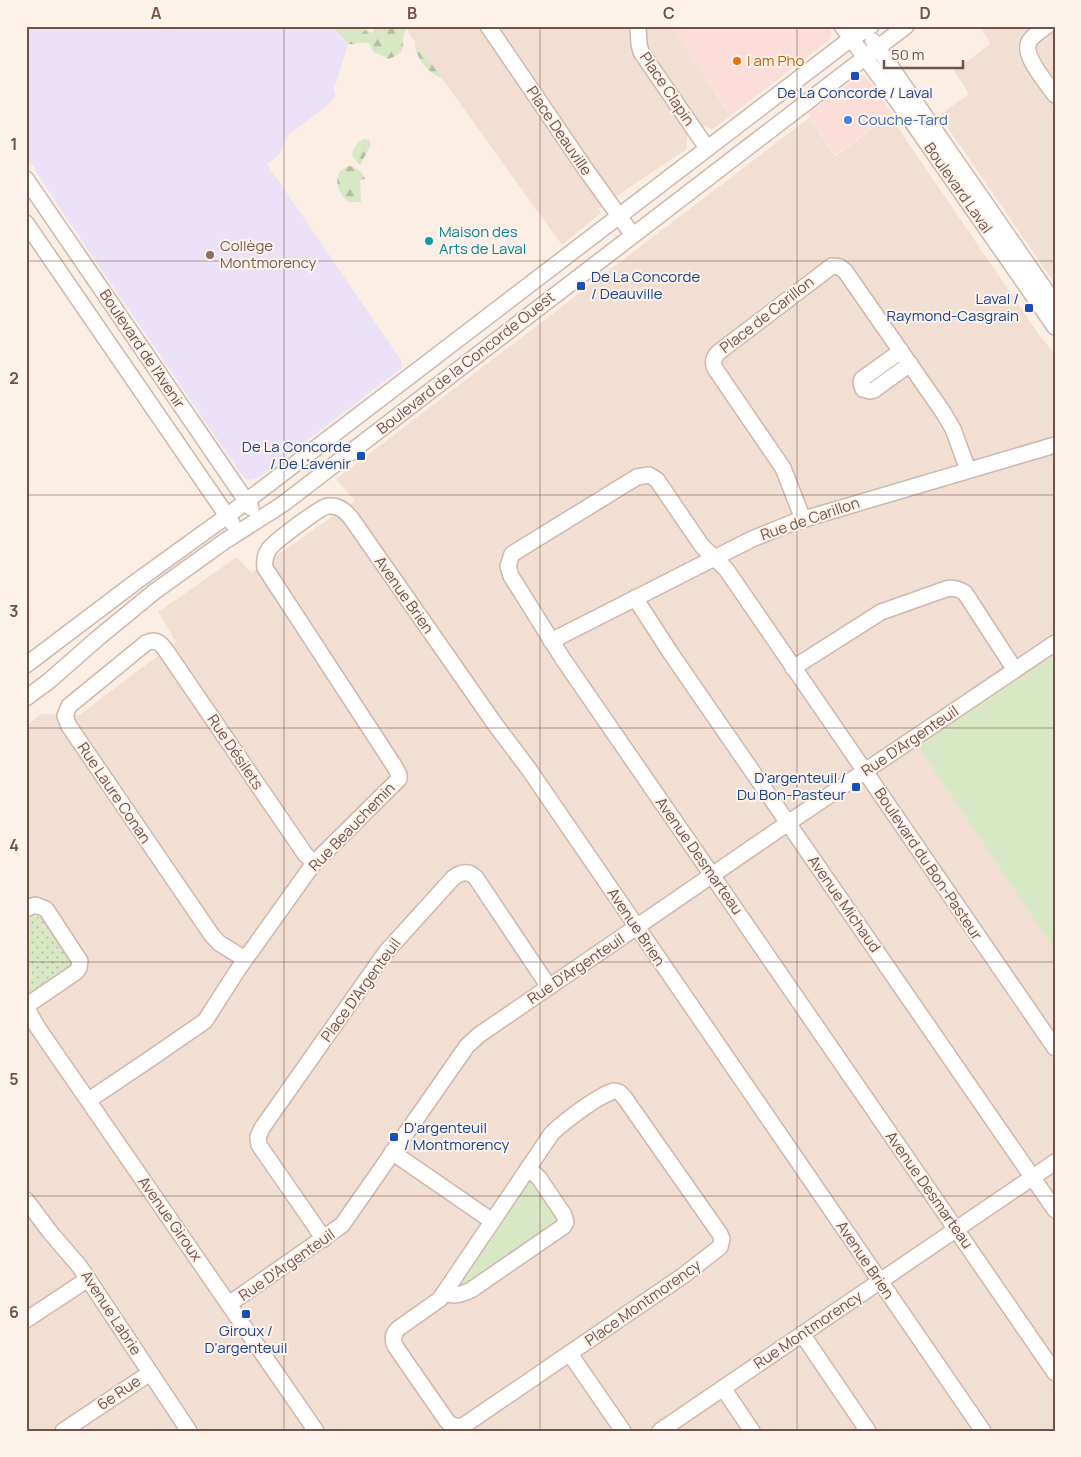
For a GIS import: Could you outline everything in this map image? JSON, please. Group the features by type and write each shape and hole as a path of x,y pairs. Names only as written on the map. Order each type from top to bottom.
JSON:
{"street":[{"name":"Place Deauville","path":"488,26 632,234"},
{"name":"Place Clapin","path":"638,26 639,44 644,57 707,148"},
{"name":"Boulevard Laval","path":"842,26 851,39 871,52 1055,304"},
{"name":"Boulevard de la Concorde Ouest","path":"26,698 154,592 238,532 283,504 632,234 906,26"},
{"path":"1048,26 1030,40 1028,50 1030,59 1055,95"},
{"name":"Boulevard de la Concorde Ouest","path":"26,665 129,586 227,516 867,27"},
{"name":"Boulevard Laval","path":"867,27 871,52 1053,323"},
{"name":"Boulevard de l'Avenir","path":"26,179 259,519"},
{"name":"Boulevard de l'Avenir","path":"26,223 238,532"},
{"name":"Place de Carillon","path":"804,519 783,468 716,370 714,365 715,356 822,273 835,266 845,271 954,429 968,470"},
{"path":"900,351 862,379 863,389 874,390 910,364"},
{"name":"Rue de Carillon","path":"551,641 761,535 804,519 1055,445"},
{"name":"Avenue Desmarteau","path":"715,558 702,546 657,480 649,475 637,477 516,550 510,557 508,566 511,576 551,641 1055,1373"},
{"name":"Avenue Brien","path":"264,561 271,547 319,510 330,506 337,506 346,512 496,727 533,776 983,1431"},
{"name":"Boulevard du Bon-Pasteur","path":"715,558 726,569 1055,1048"},
{"name":"Rue Beauchemin","path":"89,1100 205,1021 244,959 314,864 397,782 399,775 267,573 264,561"},
{"path":"793,668 881,612 952,588 959,589 965,593 1015,670"},
{"name":"Avenue Michaud","path":"635,598 672,655 1055,1210"},
{"name":"Rue Désilets","path":"156,641 169,654 305,854 314,864"},
{"name":"Rue Laure Conan","path":"156,641 146,643 73,702 66,711 65,719 215,939 244,959"},
{"name":"Rue D'Argenteuil","path":"229,1304 342,1226 470,1042 788,823 1055,643"},
{"name":"Place D'Argenteuil","path":"324,1239 259,1144 258,1137 262,1128 391,946 456,876 462,873 470,873 476,878 549,987"},
{"path":"26,909 35,905 46,909 81,963 76,972 26,1006"},
{"name":"Avenue Giroux","path":"26,1006 39,1030 316,1431"},
{"name":"Place Montmorency","path":"614,1091 619,1092 641,1120 722,1239 722,1245 716,1252 466,1424 460,1427 453,1426 447,1421 395,1346 393,1339 397,1329 438,1301 528,1168 549,1138 564,1122 606,1094 614,1091"},
{"path":"392,1152 492,1221"},
{"name":"Rue Montmorency","path":"660,1431 1055,1162"},
{"path":"444,1293 453,1295 471,1290 564,1226 566,1222 564,1215 539,1178 528,1168"},
{"name":"Avenue Labrie","path":"26,1200 50,1232 78,1264 190,1431"},
{"path":"26,1320 88,1279"},
{"path":"802,1334 868,1431"},
{"path":"570,1354 624,1431"},
{"name":"6e Rue","path":"73,1428 150,1373"},
{"path":"723,1388 752,1431"}],"shaded area":[{"name":"Collège Montmorency","path":"26,26 333,26 348,44 334,89 336,96 328,105 288,135 279,155 267,164 401,360 402,368 258,478 249,480 243,477 59,207 34,166 30,165 26,160"},
{"path":"404,26 672,26 731,116 713,129 705,127 687,138 687,149 599,208 601,213 562,245"},
{"path":"672,26 827,26 831,36 828,41 731,115"},
{"path":"980,26 1055,26 1055,284 939,115 969,94 954,71 990,44"},
{"path":"862,74 869,80 892,114 835,155 808,113"},
{"path":"890,116 1040,336 1055,354 1055,1431 26,1431 26,726 41,714 79,715 176,642 158,612 237,557 251,573 355,501 336,479 810,117 835,156"}],"green space":[{"path":"333,26 365,28 371,33 375,26 404,26 406,30 402,50 388,59 374,52 369,43 348,44"},
{"path":"333,26 371,26 348,44"},
{"path":"415,42 443,79 432,73 423,64 417,54"},
{"path":"364,139 369,140 371,145 360,165 352,156 352,153 357,143"},
{"path":"349,166 359,170 365,179 360,180 361,202 349,202 341,194 337,183 339,173"},
{"path":"1055,655 1055,950 918,746"},
{"path":"33,916 43,918 70,957 71,963 68,969 51,981 49,978 46,980 48,983 35,991 26,993 26,978 33,978 31,970 26,971 26,923"},
{"path":"529,1182 535,1182 560,1222 465,1286 463,1285 461,1279 525,1185"}],"place":[{"name":"I am Pho","path":"737,61"},
{"name":"De La Concorde / Laval","path":"855,76"},
{"name":"Couche-Tard","path":"848,120"},
{"name":"Maison des Arts de Laval","path":"429,241"},
{"name":"Collège Montmorency","path":"210,255"},
{"name":"De La Concorde / Deauville","path":"581,286"},
{"name":"Laval / Raymond-Casgrain","path":"1029,308"},
{"name":"De La Concorde / De L'avenir","path":"361,456"},
{"name":"D'argenteuil / Du Bon-Pasteur","path":"856,787"},
{"name":"D'argenteuil / Montmorency","path":"394,1137"},
{"name":"Giroux / D'argenteuil","path":"246,1314"}]}
